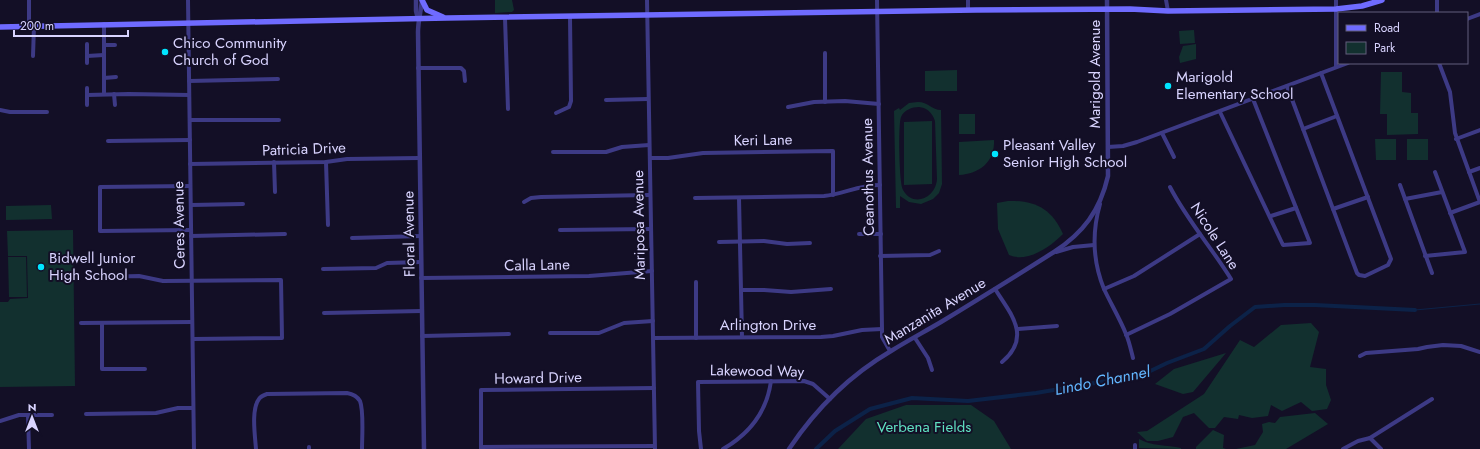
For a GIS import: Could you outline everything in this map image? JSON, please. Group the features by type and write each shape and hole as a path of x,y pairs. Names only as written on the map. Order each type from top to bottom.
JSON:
{"main road":[{"path":"422,0 427,10 447,18"},
{"path":"0,27 968,10 1107,9 1168,11 1336,9 1362,6 1382,0"}],"street":[{"path":"29,0 33,56"},
{"name":"Ceres Avenue","path":"188,0 194,449"},
{"name":"Floral Avenue","path":"416,0 418,19 424,449"},
{"name":"Floral Avenue","path":"418,19 422,0"},
{"name":"Mariposa Avenue","path":"647,0 654,447"},
{"name":"Ceanothus Avenue","path":"877,0 882,337 890,351"},
{"path":"968,0 968,10"},
{"name":"Marigold Avenue","path":"1100,203 1108,176 1107,0"},
{"path":"1166,0 1168,11"},
{"path":"1336,0 1336,67"},
{"path":"1437,0 1437,12"},
{"path":"1468,19 1480,14"},
{"path":"556,114 569,107 571,101 570,17"},
{"path":"505,18 508,109"},
{"path":"104,24 104,94"},
{"path":"87,44 87,63"},
{"path":"104,45 115,45"},
{"path":"825,52 825,102"},
{"path":"87,56 104,55"},
{"path":"1108,147 1123,146 1162,133 1345,64"},
{"path":"1439,64 1452,101 1453,128 1456,139 1480,202 1450,213"},
{"path":"418,68 458,67 464,71 465,81"},
{"path":"1287,86 1357,273 1361,276 1365,276 1388,265 1391,259 1321,73"},
{"path":"104,78 116,77"},
{"path":"189,81 278,79"},
{"path":"88,88 88,105"},
{"path":"114,94 115,105"},
{"path":"87,95 189,95"},
{"path":"606,100 648,99"},
{"path":"1220,112 1283,245 1310,243 1253,99"},
{"path":"788,107 803,103 825,102 879,104"},
{"path":"0,110 10,112 47,112"},
{"path":"1303,129 1337,116"},
{"path":"190,120 279,120"},
{"path":"1456,139 1480,130"},
{"path":"1162,133 1174,158"},
{"path":"108,141 190,140"},
{"path":"554,152 606,152 622,147 649,145"},
{"name":"Keri Lane","path":"650,158 668,158 703,153 833,151 833,195"},
{"name":"Patricia Drive","path":"190,164 326,162 347,159 419,158"},
{"path":"274,162 274,192"},
{"path":"326,162 328,225"},
{"path":"1469,172 1480,168"},
{"path":"1426,256 1465,252 1435,172"},
{"path":"695,198 833,195 861,186 880,185"},
{"path":"190,186 100,187 100,232 191,230"},
{"path":"1400,186 1432,273"},
{"name":"Nicole Lane","path":"1126,335 1170,314 1230,279 1217,257 1170,188"},
{"path":"1405,199 1442,192"},
{"path":"524,202 531,198 541,197 650,196"},
{"path":"1333,209 1368,197"},
{"path":"739,198 742,337"},
{"path":"1100,203 1097,214 1094,245 1099,274 1104,289 1126,335 1133,358"},
{"name":"Manzanita Avenue","path":"789,449 804,428 830,399 858,374 890,351 915,338 1067,244 1086,225 1100,203"},
{"path":"191,205 243,204"},
{"path":"1270,216 1296,208"},
{"path":"560,230 651,229"},
{"path":"191,236 285,234"},
{"path":"859,234 881,234"},
{"path":"1104,289 1134,276 1200,234"},
{"path":"352,238 421,236"},
{"path":"720,242 764,241 787,244 810,243"},
{"path":"1054,252 1073,247 1094,245"},
{"path":"880,256 930,255 939,251"},
{"path":"323,268 376,268 387,263 421,262"},
{"name":"Calla Lane","path":"421,278 589,276 652,271"},
{"path":"101,277 139,276 163,281 281,280 282,338 192,339"},
{"path":"696,282 696,338"},
{"path":"742,290 791,292 831,289"},
{"path":"995,289 1018,329 1013,350 1010,356 1002,362"},
{"path":"324,313 422,311"},
{"path":"550,333 598,333 624,323 653,321"},
{"path":"81,323 192,322"},
{"path":"102,323 102,369 145,369"},
{"path":"1018,329 1057,326"},
{"name":"Arlington Drive","path":"653,338 821,337 833,336 857,330 882,329"},
{"path":"422,336 509,334"},
{"path":"915,338 928,358 932,370"},
{"path":"1360,356 1366,353 1418,349 1443,345 1461,346 1480,352"},
{"path":"723,449 739,439 754,424 766,403 771,381"},
{"name":"Lakewood Way","path":"702,449 699,431 698,382 804,381 813,384 830,399"},
{"name":"Howard Drive","path":"481,448 481,390 654,388"},
{"path":"256,449 255,411 256,404 260,397 267,394 347,393 354,394 359,400 361,408 362,449"},
{"path":"1343,449 1370,438 1432,399"},
{"path":"86,414 156,414 178,408 194,408"},
{"path":"28,415 29,449"},
{"path":"0,421 11,417 28,415 52,415"},
{"path":"1370,438 1381,449"},
{"path":"481,448 654,447"}],"green space":[{"path":"495,0 512,0 514,10 512,12 495,13"},
{"path":"1194,30 1195,43 1180,44 1179,31"},
{"path":"1196,44 1196,59 1180,63 1179,57 1183,46"},
{"path":"957,70 957,91 925,91 925,71"},
{"path":"1381,72 1402,72 1402,92 1411,93 1411,113 1418,113 1418,134 1387,135 1387,114 1380,114"},
{"path":"921,102 935,109 941,110 942,184 939,193 933,199 921,204 909,202 900,196 900,208 896,208 894,111 899,108 900,110 909,103","holes":["919,107 927,109 935,121 937,179 936,186 928,196 912,199 903,190 902,185 899,130 901,117 904,112 908,109"]},
{"path":"959,114 975,114 975,134 959,134"},
{"path":"932,121 932,184 904,185 904,122"},
{"path":"1375,139 1396,139 1396,160 1376,160"},
{"path":"1407,139 1428,139 1428,160 1407,160"},
{"path":"994,140 992,155 984,165 973,172 959,175 959,142"},
{"path":"1008,201 1026,202 1042,208 1054,218 1063,234 1052,244 1031,255 1016,257 1009,255 998,229 997,203"},
{"path":"51,205 52,219 6,220 6,206"},
{"path":"73,230 75,386 0,387 0,302 8,302 10,299 28,298 27,256 8,256 7,231"},
{"path":"8,257 26,257 27,297 9,297"},
{"path":"1311,323 1319,332 1310,367 1326,369 1326,385 1331,400 1327,409 1312,411 1301,402 1282,411 1271,405 1268,416 1252,418 1239,415 1238,419 1224,417 1215,428 1209,428 1194,413 1183,417 1173,437 1158,441 1147,441 1137,432 1147,431 1204,394 1240,340 1254,347 1281,325"},
{"path":"1226,353 1193,392 1183,394 1155,384 1174,369"},
{"name":"Verbena Fields","path":"906,405 971,405 994,421 1011,449 838,449 866,419"},
{"path":"1315,413 1328,424 1286,449 1236,449 1255,445 1263,432 1262,424 1269,422 1275,423 1280,417"},
{"path":"1213,430 1224,435 1223,448 1226,449 1196,449 1196,447"},
{"path":"1139,439 1149,443 1181,449 1139,448"}],"waterway":[{"name":"Lindo Channel","path":"1415,310 1480,304"},
{"name":"Lindo Channel","path":"816,449 835,431 870,409 912,398 968,401 1036,393 1142,375 1167,363 1204,349 1230,326 1255,307 1315,305 1415,310"}],"place":[{"name":"Chico Community Church of God","path":"165,52"},
{"name":"Marigold Elementary School","path":"1168,86"},
{"name":"Pleasant Valley Senior High School","path":"995,154"},
{"name":"Bidwell Junior High School","path":"41,267"}]}
